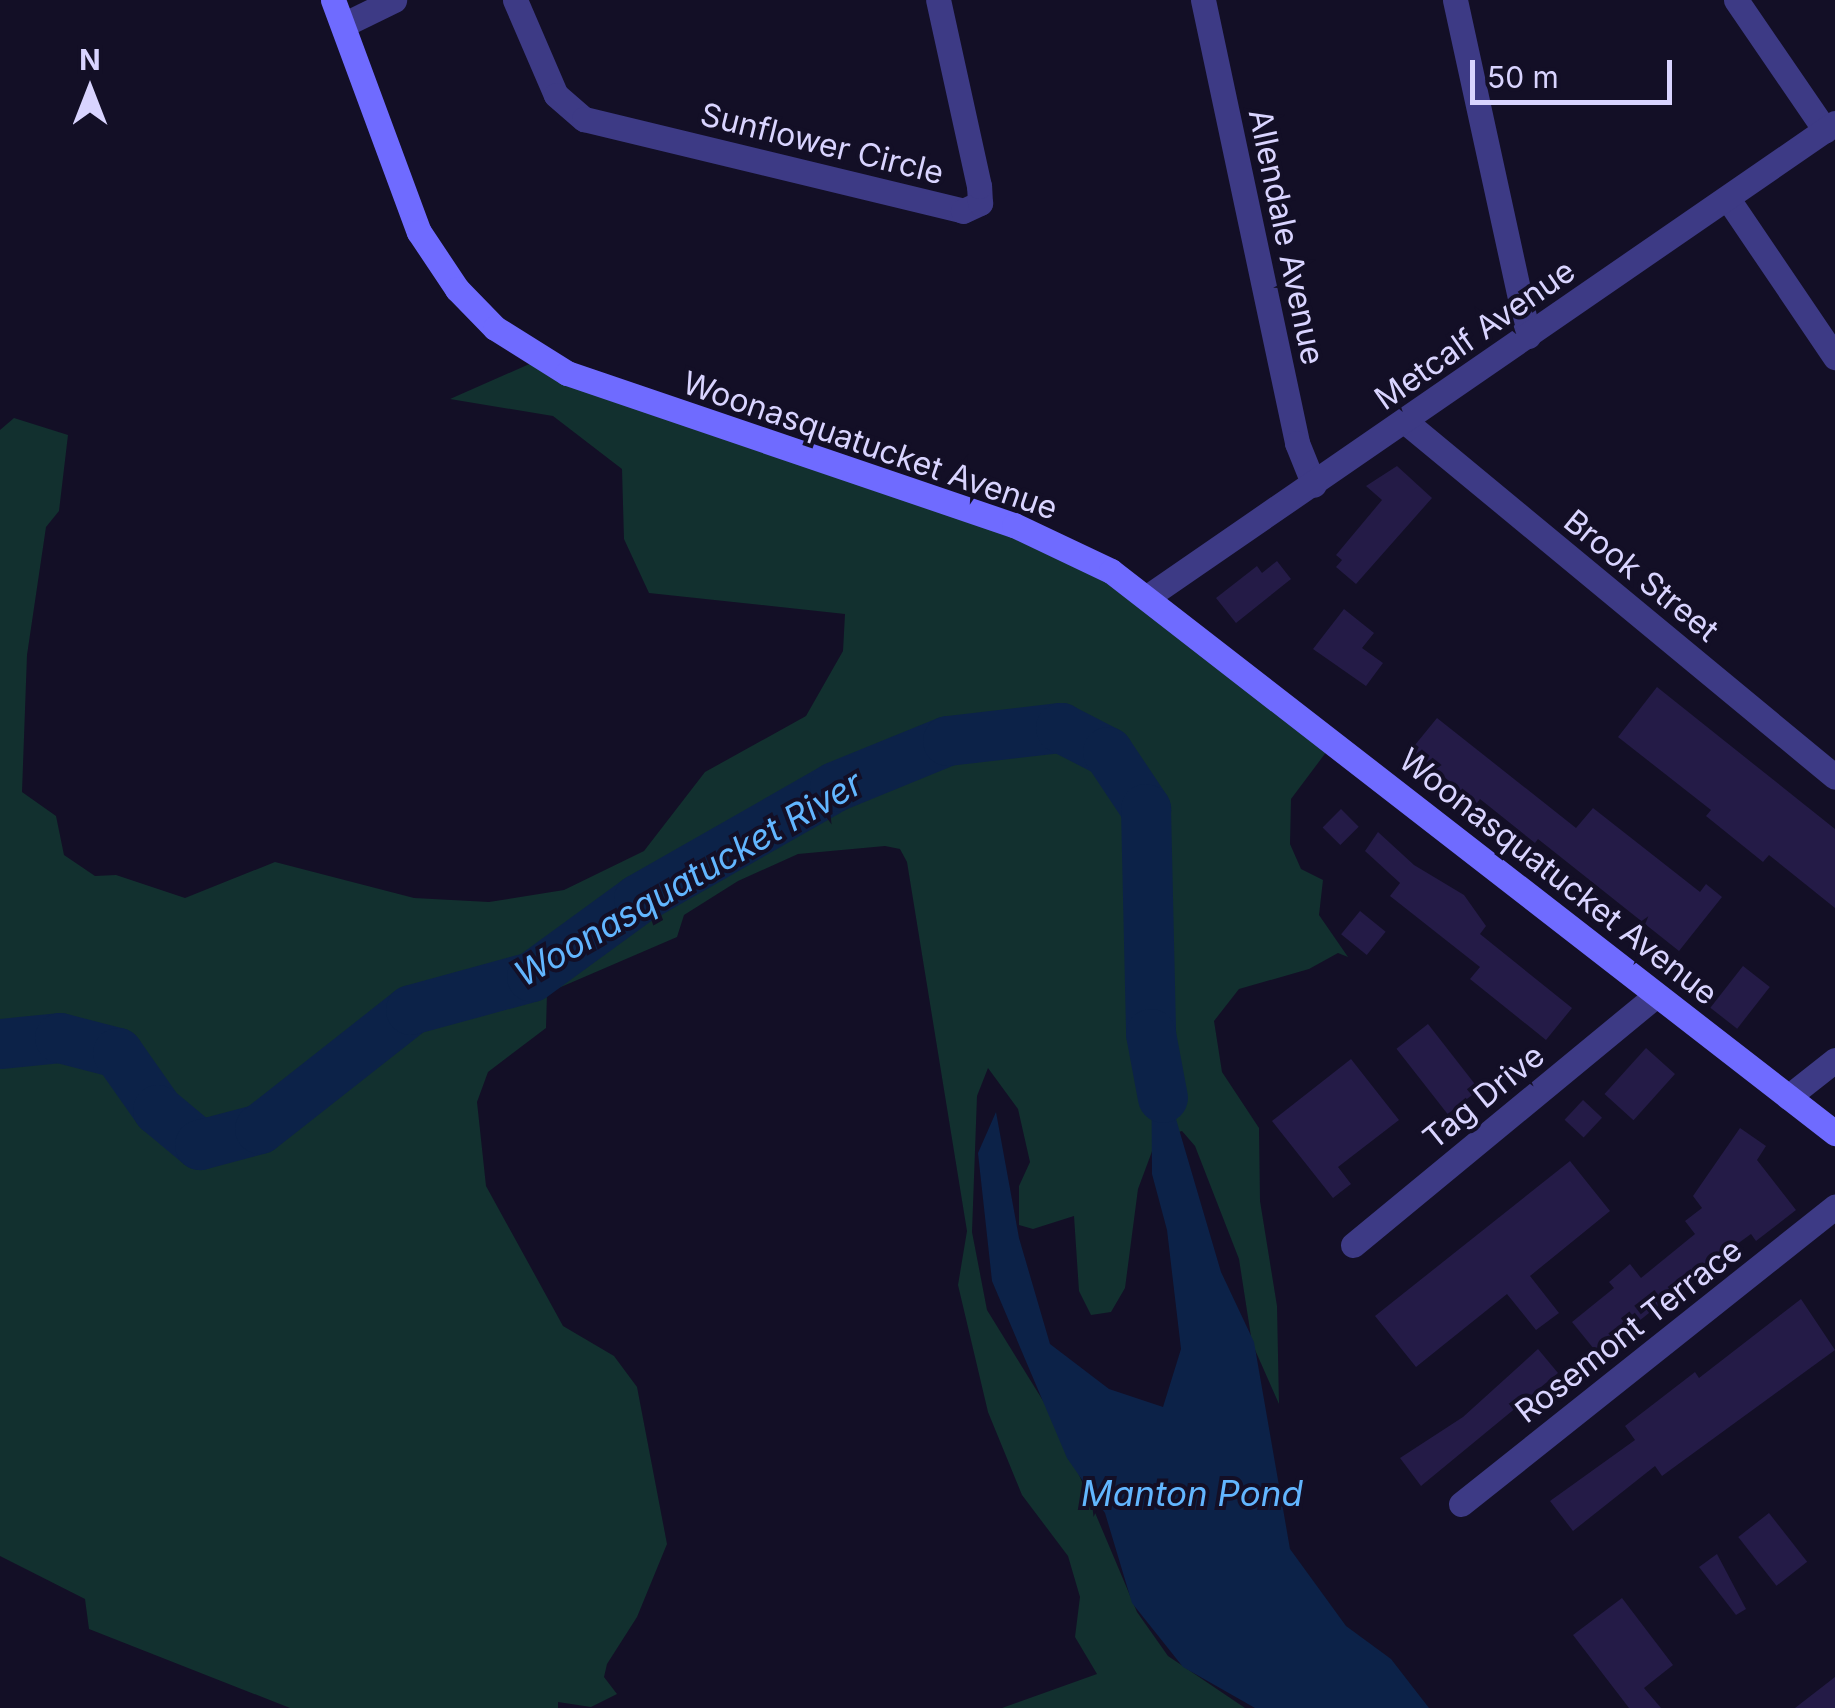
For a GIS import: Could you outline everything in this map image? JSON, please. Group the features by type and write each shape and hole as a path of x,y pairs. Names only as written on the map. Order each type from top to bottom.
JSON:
{"street":[{"name":"Woonasquatucket Avenue","path":"333,0 419,232 457,290 496,328 567,373 1014,525 1150,595 1655,996 1835,1133"},
{"path":"342,25 394,0"},
{"name":"Sunflower Circle","path":"515,0 544,73 568,111 584,119 962,211 980,202 979,186 938,0"},
{"name":"Allendale Avenue","path":"1203,0 1296,443 1314,484"},
{"path":"1454,0 1528,336"},
{"path":"1736,0 1830,126"},
{"name":"Metcalf Avenue","path":"1150,595 1407,423 1830,126"},
{"path":"1728,198 1835,357"},
{"name":"Brook Street","path":"1407,423 1835,777"},
{"name":"Tag Drive","path":"1353,1245 1655,996"},
{"path":"1788,1097 1835,1060"},
{"name":"Rosemont Terrace","path":"1462,1504 1835,1207"}],"green space":[{"path":"534,362 1018,532 1156,608 1330,747 1291,799 1290,844 1301,869 1323,880 1319,915 1348,957 1338,953 1309,969 1239,989 1214,1021 1222,1072 1259,1128 1260,1201 1277,1306 1279,1404 1252,1343 1239,1259 1195,1146 1182,1131 1157,1138 1138,1189 1125,1288 1111,1312 1091,1315 1079,1291 1074,1216 1033,1229 1019,1225 1019,1186 1030,1162 1018,1109 988,1068 977,1096 972,1232 987,1310 1058,1425 1137,1612 1168,1656 1245,1708 1002,1708 1097,1674 1075,1637 1080,1597 1068,1556 1022,1495 988,1412 958,1285 967,1231 907,862 900,849 885,846 798,854 738,881 684,915 677,937 547,993 546,1028 488,1072 477,1102 486,1186 563,1326 614,1356 637,1387 667,1544 637,1617 607,1664 604,1677 617,1694 591,1707 558,1702 558,1708 290,1708 89,1629 85,1599 0,1556 0,430 14,418 68,435 59,511 46,527 27,655 22,792 56,816 64,855 95,876 116,875 185,898 275,862 414,898 489,902 564,890 644,851 705,772 806,716 843,651 845,614 649,593 624,539 622,469 553,416 450,399"}],"water":[{"name":"Manton Pond","path":"1151,1034 1221,1272 1254,1342 1290,1549 1346,1626 1391,1659 1429,1708 1255,1708 1183,1667 1132,1603 1105,1513 1067,1458 992,1281 978,1153 996,1112 1019,1238 1050,1344 1109,1389 1163,1407 1181,1349 1167,1230 1152,1174"}],"building":[{"path":"1397,466 1432,498 1356,584 1336,567 1342,560 1336,555 1382,500 1366,486"},
{"path":"1277,561 1291,579 1236,623 1216,598 1257,566 1262,573"},
{"path":"1344,609 1374,633 1362,648 1383,663 1366,686 1313,649"},
{"path":"1657,687 1835,829 1835,908 1769,855 1763,862 1706,816 1711,810 1618,737"},
{"path":"1437,718 1576,828 1593,808 1700,892 1706,884 1722,897 1679,951 1538,839 1535,843 1480,799 1477,803 1439,773 1433,779 1406,756"},
{"path":"1341,809 1359,827 1340,845 1323,827"},
{"path":"1378,832 1414,865 1464,895 1486,926 1480,934 1572,1008 1546,1040 1470,979 1480,967 1390,896 1400,883 1365,851"},
{"path":"1360,911 1386,932 1367,955 1341,934"},
{"path":"1743,966 1770,987 1737,1029 1710,1008"},
{"path":"1428,1024 1479,1089 1448,1114 1396,1049"},
{"path":"1646,1048 1675,1074 1633,1120 1605,1094"},
{"path":"1351,1059 1399,1120 1338,1167 1351,1184 1333,1198 1272,1121"},
{"path":"1583,1100 1602,1118 1584,1137 1565,1120"},
{"path":"1740,1128 1766,1146 1757,1160 1796,1210 1756,1241 1751,1234 1715,1260 1598,1354 1572,1322 1614,1288 1609,1282 1630,1264 1641,1278 1695,1234 1685,1221 1702,1208 1693,1196"},
{"path":"1570,1161 1610,1211 1530,1276 1559,1313 1536,1330 1507,1294 1416,1367 1375,1316"},
{"path":"1801,1299 1835,1350 1662,1476 1655,1466 1573,1531 1550,1501 1635,1440 1625,1426 1695,1372 1699,1378"},
{"path":"1538,1349 1558,1373 1421,1486 1400,1458 1463,1417"},
{"path":"1769,1513 1807,1562 1776,1586 1738,1537"},
{"path":"1717,1554 1746,1609 1736,1615 1699,1567"},
{"path":"1622,1598 1673,1665 1644,1688 1661,1708 1629,1708 1573,1635"},
{"path":"1835,1677 1835,1708 1795,1708"}],"waterway":[{"name":"Woonasquatucket River","path":"0,1044 60,1038 118,1053 158,1110 200,1145 260,1129 411,1010 532,977 639,899 835,787 948,741 1061,728 1108,752 1146,809 1151,1034 1163,1098"}]}
